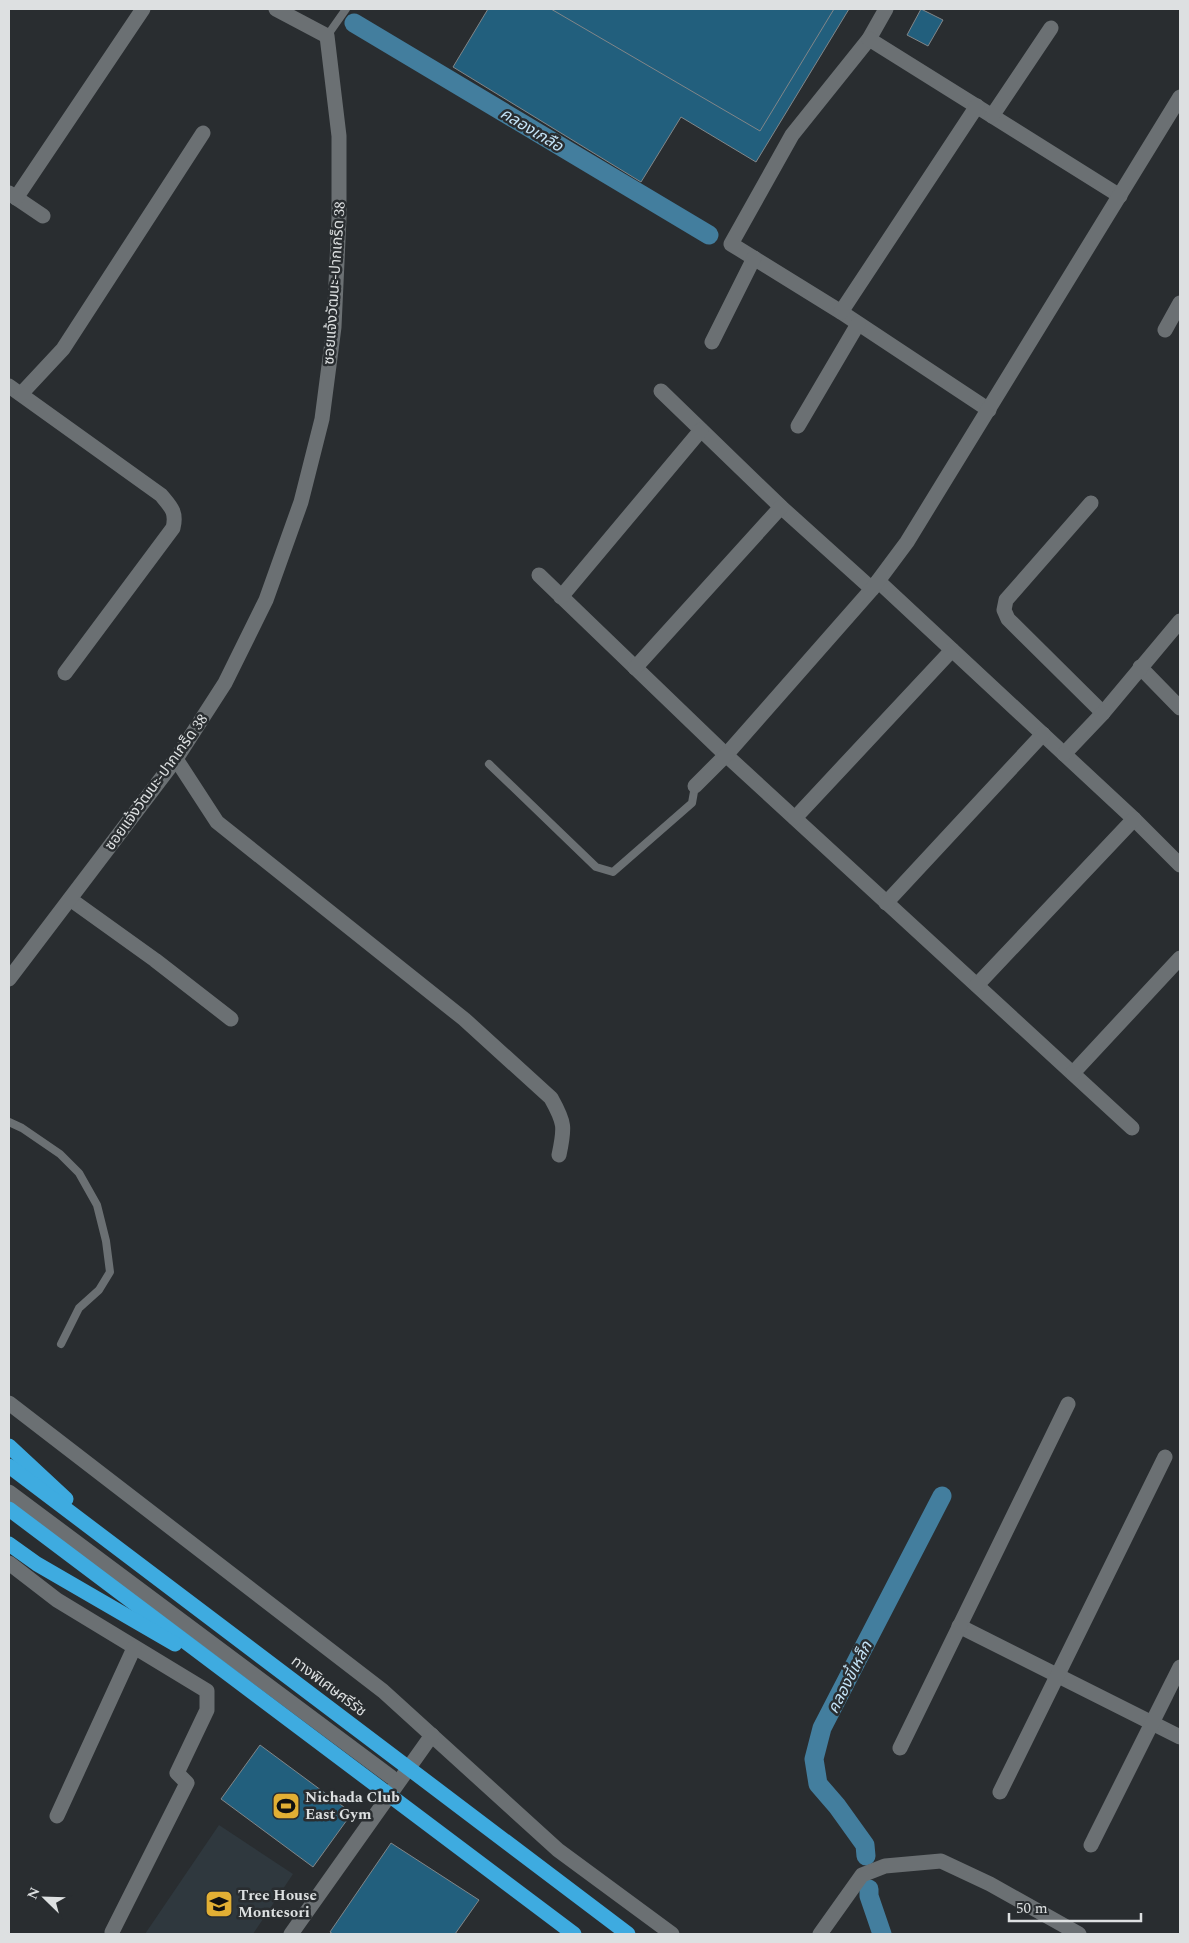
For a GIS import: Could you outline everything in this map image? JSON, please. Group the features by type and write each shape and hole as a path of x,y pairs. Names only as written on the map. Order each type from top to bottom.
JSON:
{"highway":[{"path":"9,1446 131,1559"},
{"name":"ทางพิเศษศรีรัช","path":"9,1466 628,1934"},
{"path":"9,1509 574,1934"},
{"path":"9,1544 37,1564 232,1678"}],"street":[{"path":"44,216 13,196 143,9"},
{"path":"276,9 327,36"},
{"path":"886,9 869,39 792,135 731,244 841,312 989,410"},
{"path":"992,116 1051,28"},
{"name":"ซอยแจ้งวัฒนะ-ปากเกร็ด 38","path":"9,978 176,759 225,683 266,600 301,502 322,419 334,328 339,209 339,136 327,36"},
{"path":"869,39 1120,196"},
{"path":"695,786 726,755 875,585 907,542 1180,97"},
{"path":"841,312 977,106"},
{"path":"65,673 173,528 175,518 170,506 161,495 15,390 63,349 203,133"},
{"path":"712,342 754,258"},
{"path":"1165,330 1180,303"},
{"path":"798,426 858,324"},
{"path":"661,391 781,507 952,650 1134,819 1180,865"},
{"path":"561,596 701,430"},
{"path":"1091,503 1006,600 1004,610 1008,619 1103,713"},
{"path":"635,668 781,507"},
{"path":"539,575 726,755 1132,1128"},
{"path":"1064,754 1103,713 1180,621"},
{"path":"795,818 952,650"},
{"path":"1140,667 1180,708"},
{"path":"886,903 1043,734"},
{"path":"176,759 217,822 457,1012 551,1098 559,1112 565,1130 559,1155"},
{"path":"976,985 1134,819"},
{"path":"70,899 155,960 231,1019"},
{"path":"1073,1073 1180,958"},
{"path":"9,1403 383,1691 558,1850 672,1934"},
{"path":"900,1748 1068,1404"},
{"path":"1000,1792 1165,1457"},
{"path":"9,1492 390,1777"},
{"path":"9,1563 57,1600 206,1691 207,1710 177,1773 187,1783 112,1932"},
{"path":"959,1626 1180,1737"},
{"path":"57,1816 134,1648"},
{"path":"1091,1845 1180,1667"},
{"path":"291,1934 432,1735"},
{"path":"820,1934 862,1875 885,1866 941,1861 990,1884 1079,1934"}],"lane":[{"path":"327,36 346,9"},
{"path":"488,764 596,866 613,872 692,803 695,786"},
{"path":"9,1122 22,1128 60,1154 79,1173 96,1205 106,1242 110,1272 99,1290 79,1308 61,1344"}],"shaded area":[{"name":"Tree House Montesori","path":"219,1825 293,1874 253,1934 145,1934"}],"building":[{"path":"488,9 849,9 756,162 681,117 641,182 453,67"},
{"path":"551,9 834,9 760,131"},
{"path":"921,9 943,20 928,46 907,35"},
{"name":"Nichada Club East Gym","path":"260,1745 352,1813 313,1867 221,1799"},
{"path":"391,1843 479,1900 455,1934 333,1934 330,1932"}],"waterway":[{"name":"คลองเกลือ","path":"354,23 709,235"},
{"name":"คลองขี้เหล็ก","path":"866,1856 865,1845 837,1806 818,1784 814,1759 822,1728 942,1496"},
{"name":"คลองขี้เหล็ก","path":"869,1889 869,1896 882,1934"}],"place":[{"name":"Nichada Club East Gym","path":"286,1806"},
{"name":"Tree House Montesori","path":"219,1904"}]}
